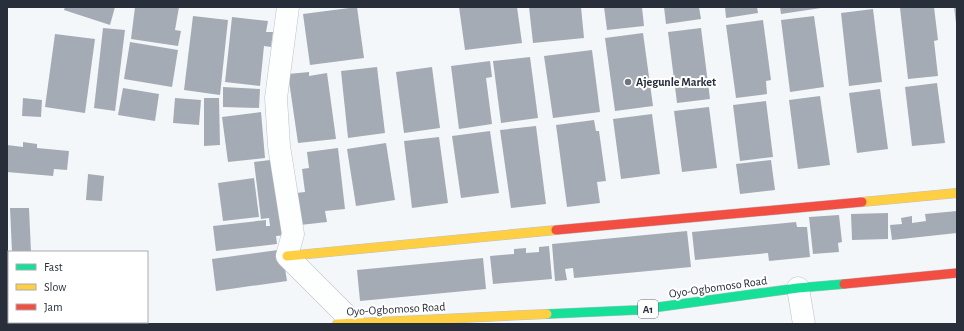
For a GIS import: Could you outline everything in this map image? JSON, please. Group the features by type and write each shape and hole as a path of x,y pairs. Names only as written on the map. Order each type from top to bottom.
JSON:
{"main road":[{"path":"286,256 646,220 957,193"},
{"name":"Oyo-Ogbomoso Road","path":"349,323 638,317 798,288 957,273"}],"street":[{"path":"288,7 276,98 279,146 293,234 286,256 349,323"},
{"path":"798,288 804,324"}],"building":[{"path":"65,7 115,7 110,25 64,10"},
{"path":"135,7 179,7 175,30 181,31 178,46 131,39"},
{"path":"357,7 364,58 310,65 303,14"},
{"path":"459,7 517,7 522,43 465,50"},
{"path":"529,7 581,7 584,38 533,43"},
{"path":"604,7 642,7 644,26 607,30"},
{"path":"664,7 699,7 701,19 666,24"},
{"path":"725,7 757,7 758,13 726,18"},
{"path":"780,7 821,7 821,8 781,14"},
{"path":"934,7 938,40 934,41 938,76 908,79 900,8"},
{"path":"954,7 957,7 957,23 956,23"},
{"path":"873,9 882,82 849,86 841,13"},
{"path":"193,16 228,20 220,95 184,90"},
{"path":"814,16 824,87 790,92 781,20"},
{"path":"232,17 268,21 266,32 273,32 271,47 264,46 260,86 225,82"},
{"path":"763,20 771,80 766,81 767,94 736,98 726,25"},
{"path":"103,28 125,30 115,111 94,108"},
{"path":"701,28 710,99 677,103 668,32"},
{"path":"643,33 653,106 615,111 605,38"},
{"path":"55,34 95,39 85,113 45,107"},
{"path":"130,42 178,50 172,87 124,79"},
{"path":"592,50 600,112 553,118 544,56"},
{"path":"530,57 538,118 501,123 493,61"},
{"path":"490,61 492,77 486,78 492,124 459,129 451,66"},
{"path":"377,67 385,133 348,138 341,71"},
{"path":"432,67 440,128 404,133 396,72"},
{"path":"309,72 309,76 327,73 336,139 298,143 288,74"},
{"path":"937,83 945,143 912,146 905,87"},
{"path":"223,87 260,89 259,108 223,107"},
{"path":"123,88 159,94 155,121 118,115"},
{"path":"880,89 888,149 857,153 849,93"},
{"path":"820,96 830,165 798,169 789,100"},
{"path":"23,98 42,100 41,117 22,116"},
{"path":"175,98 201,100 199,125 173,123"},
{"path":"204,98 219,98 220,145 204,146"},
{"path":"766,101 773,157 740,161 733,105"},
{"path":"709,107 717,168 682,172 674,111"},
{"path":"261,112 265,158 228,162 222,117"},
{"path":"652,114 660,174 621,179 613,119"},
{"path":"594,120 596,131 599,131 606,181 597,182 600,203 567,207 556,125"},
{"path":"536,126 546,204 511,208 500,130"},
{"path":"490,131 499,193 461,198 452,136"},
{"path":"439,137 448,203 412,208 404,141"},
{"path":"23,142 37,144 37,148 69,151 67,170 54,169 53,176 7,172 7,145 23,147"},
{"path":"386,143 395,200 356,206 347,149"},
{"path":"338,148 345,209 325,211 327,222 300,225 296,193 305,192 302,169 309,168 307,152"},
{"path":"278,159 288,235 276,236 277,244 216,251 213,226 266,220 266,226 270,226 269,218 261,219 254,162"},
{"path":"771,160 775,190 740,194 736,164"},
{"path":"88,174 104,176 102,201 86,200"},
{"path":"254,178 259,217 223,221 218,183"},
{"path":"10,208 29,208 31,251 12,251"},
{"path":"957,211 957,233 892,240 890,225 902,224 901,218 912,216 912,223 926,221 925,214"},
{"path":"888,213 888,239 852,240 851,214"},
{"path":"839,215 842,242 838,243 839,252 813,254 809,217"},
{"path":"796,222 797,227 807,227 810,257 769,261 768,253 695,260 692,232"},
{"path":"687,231 691,267 574,278 573,268 565,269 567,280 555,281 552,244"},
{"path":"549,246 552,279 493,284 490,256 514,254 514,249 526,248 526,253 539,252 539,247"},
{"path":"278,250 284,262 287,281 216,291 212,259"},
{"path":"483,258 486,289 360,301 357,270"}],"traffic: fast":[{"path":"547,314 637,310 798,288 844,284"}],"traffic: slow":[{"path":"862,202 957,193"},
{"path":"287,256 556,230"},
{"path":"337,324 547,314"}],"traffic: jam":[{"path":"556,230 862,202"},
{"path":"844,284 957,273"}],"place":[{"name":"Ajegunle Market","path":"628,82"}]}
